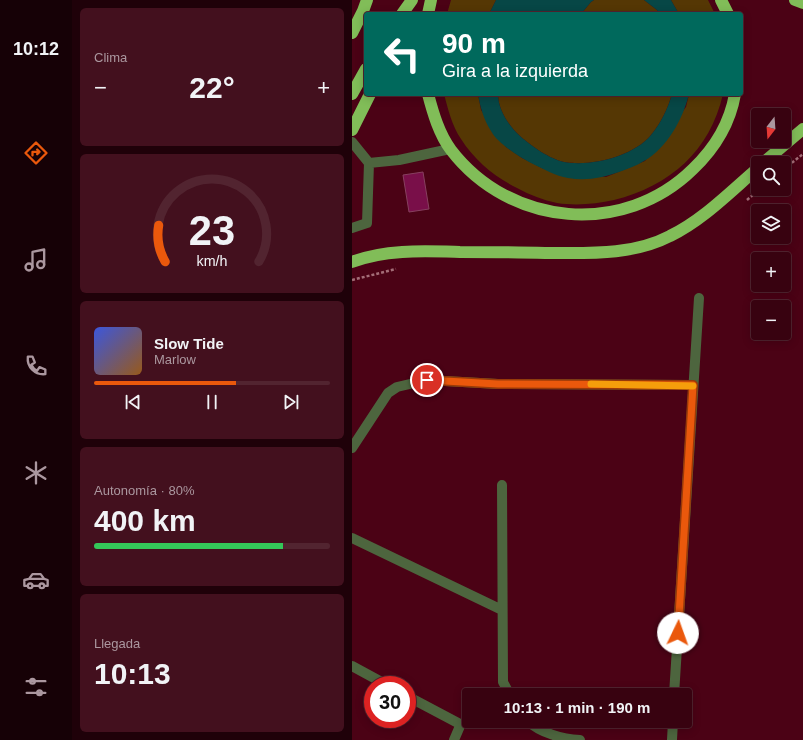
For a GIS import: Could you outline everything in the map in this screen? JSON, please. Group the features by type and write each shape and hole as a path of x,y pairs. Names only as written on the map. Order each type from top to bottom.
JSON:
{"highway":[{"path":"352,32 367,0"},
{"path":"403,12 412,0"},
{"path":"408,12 412,0"},
{"path":"428,12 431,0"},
{"path":"721,0 727,12"},
{"path":"795,0 803,3"},
{"path":"352,94 364,73"},
{"path":"352,130 369,96"},
{"path":"429,96 440,130 450,148 479,178 500,193 526,205 553,213 583,215 610,213 638,206 660,195 683,180 714,145 726,124 735,96"},
{"path":"771,156 803,129"},
{"path":"352,262 373,256 403,252 439,251 580,253 613,252 644,246 669,237 692,223 751,174"}],"street":[{"path":"352,142 369,163 367,223 352,228"},
{"path":"369,163 399,160 450,148"},
{"path":"674,688 699,298"},
{"path":"352,448 388,393 397,387 427,380 498,384 693,385"},
{"path":"502,485 502,682 506,688"},
{"path":"352,538 502,610"},
{"path":"352,666 370,676"},
{"path":"416,701 458,723 460,728 454,740"},
{"path":"539,728 568,739 580,740"},
{"path":"672,740 673,728"}],"path":[{"path":"791,163 803,154"}],"shaded area":[{"path":"451,0 496,0 490,12 448,12"},
{"path":"594,0 644,0 658,12 583,12"},
{"path":"671,0 708,0 714,12 678,12"},
{"path":"445,96 478,96 481,110 506,147 522,158 544,169 606,177 645,161 686,107 689,96 722,96 717,114 708,133 698,149 685,163 653,186 614,200 593,203 557,203 537,197 509,184 486,168 479,161 458,134"},
{"path":"498,96 671,96 666,110 655,130 643,142 634,149 623,154 587,163 564,162 535,148 520,136 512,127 502,112"}],"water":[{"path":"496,0 594,0 583,12 490,12"},
{"path":"644,0 671,0 678,12 658,12"},
{"path":"478,96 498,96 502,112 512,127 520,136 535,148 564,162 587,163 611,158 634,149 651,135 658,126 671,96 688,96 678,123 667,141 660,149 644,161 619,172 588,179 563,177 526,160 515,153 503,145 494,136 481,109"}],"building":[{"path":"423,172 429,209 409,212 403,175"}],"slow traffic":[{"path":"591,384 693,386"}],"route":[{"path":"427,380 498,384 693,385 678,633"}]}
